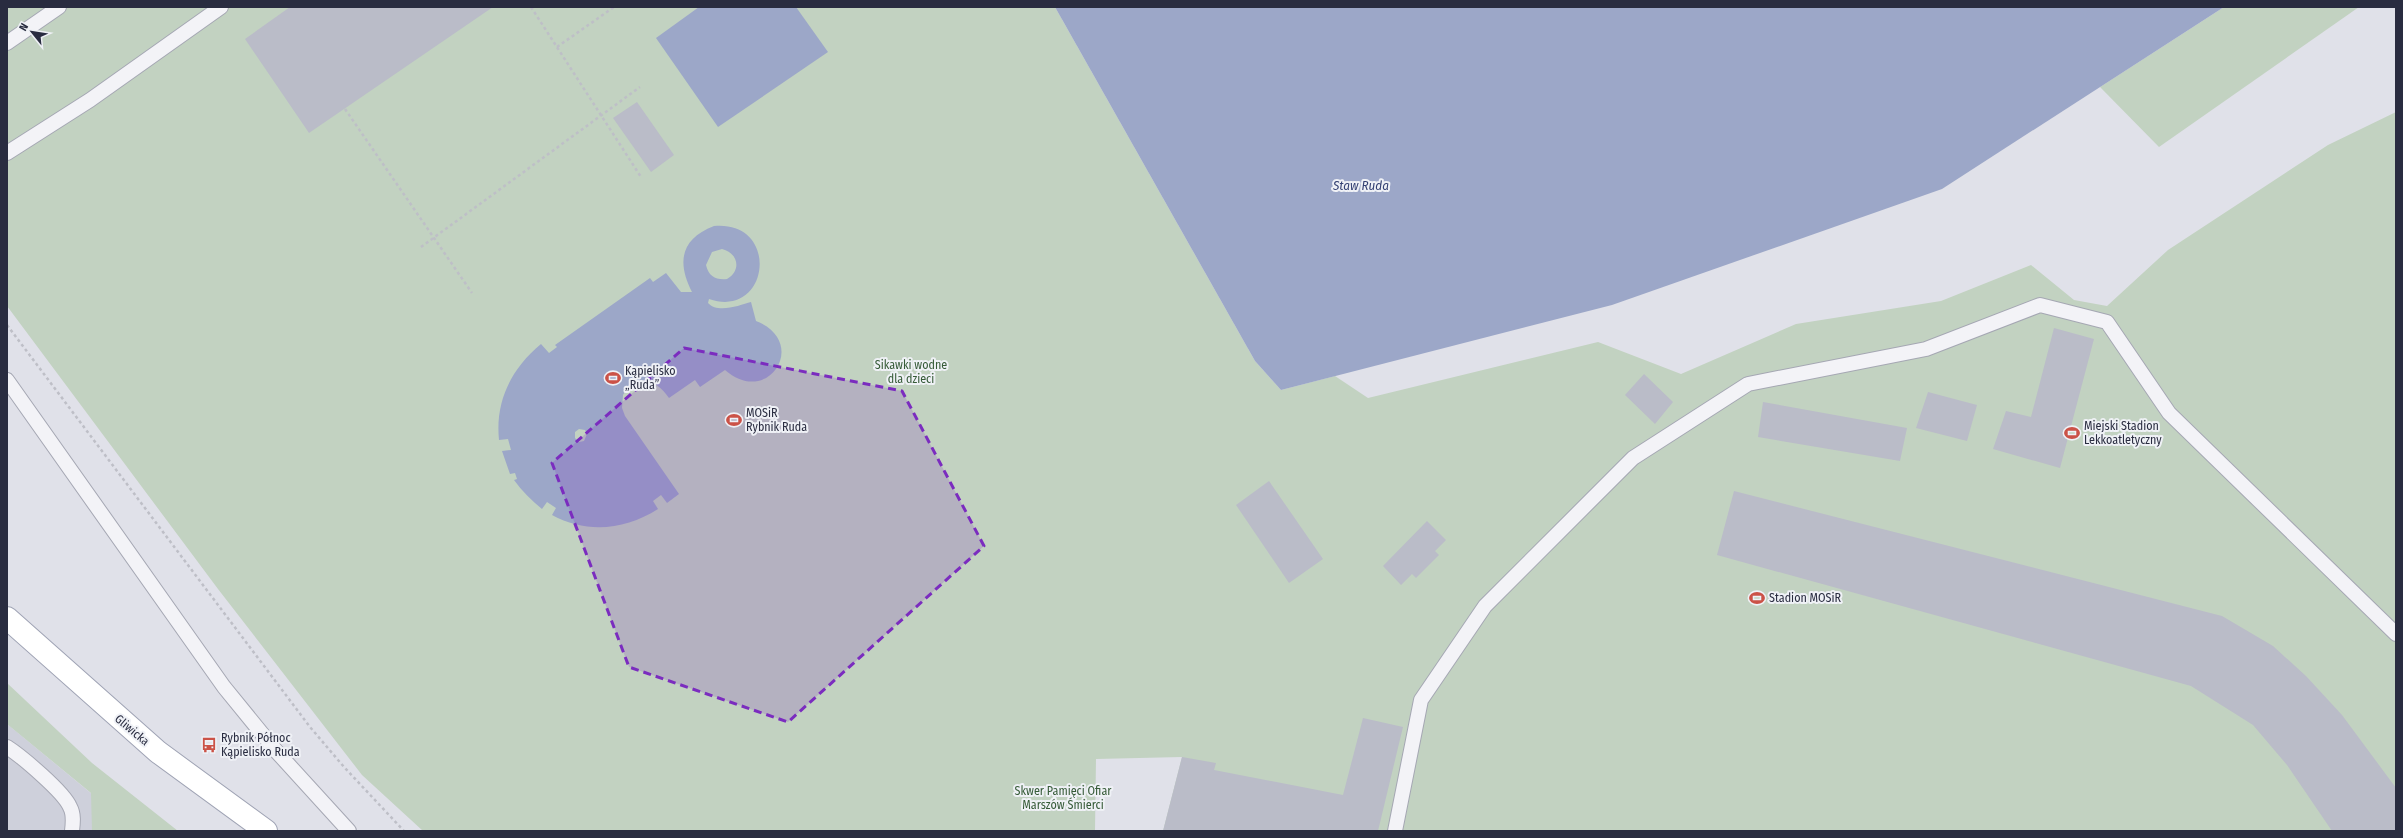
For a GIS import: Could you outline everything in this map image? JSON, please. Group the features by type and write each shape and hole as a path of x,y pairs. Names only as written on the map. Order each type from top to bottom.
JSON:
{"main road":[{"name":"Gliwicka","path":"7,618 158,752 266,831"}],"lane":[{"path":"7,43 59,7"},
{"path":"7,154 90,100 221,7"},
{"path":"1395,831 1421,700 1485,606 1633,458 1748,384 1926,349 2040,305 2107,322 2169,413 2396,634"},
{"path":"7,380 224,687 343,828"},
{"path":"7,747 56,789 70,805 73,818 72,831"}],"path":[{"path":"531,7 641,177"},
{"path":"557,47 614,7"},
{"path":"421,247 640,87"},
{"path":"345,108 472,293"},
{"path":"7,325 310,727 344,767 404,831"}],"highlighted area":[{"path":"684,348 902,391 984,546 788,722 629,667 552,463"}],"shaded area":[{"path":"7,724 116,814 103,831 7,831"}],"green space":[{"path":"7,7 1055,7 1255,361 1281,390 1335,376 1368,398 1598,342 1681,374 1796,324 1941,301 2031,265 2074,300 2107,306 2168,250 2328,145 2396,112 2396,831 1163,831 1182,757 1096,759 1095,831 423,831 362,775 218,589 7,306"},
{"path":"2224,7 2359,7 2159,147 2100,87"},
{"path":"7,683 92,763 178,831 92,831 91,793 7,724"}],"water":[{"path":"699,7 796,7 828,52 718,127 656,38"},
{"name":"Staw Ruda","path":"1055,7 2224,7 1942,189 1612,305 1281,390 1255,361"},
{"name":"Kąpielisko „Ruda”","path":"714,226 736,228 750,238 758,252 760,268 755,284 745,296 729,302 709,299 708,303 717,308 729,308 751,302 756,321 772,331 780,343 781,356 777,368 768,377 756,381 741,380 725,370 700,387 695,380 669,398 664,391 652,383 640,381 634,383 623,395 622,408 625,416 679,494 667,503 661,495 653,501 658,509 645,516 619,525 592,527 565,521 552,515 556,508 547,502 542,509 514,480 517,479 515,473 510,474 502,451 511,450 508,439 499,440 498,425 503,398 514,374 531,353 541,344 549,353 557,347 555,345 650,278 653,282 666,273 681,292 692,292 684,271 683,262 688,245 703,231","holes":["722,249 732,254 736,262 735,271 727,279 714,277 711,275 706,265 712,252","579,429 585,430 587,434 584,441 579,442 575,438 575,432"]}],"building":[{"path":"290,7 493,7 309,133 245,39"},
{"path":"637,102 674,155 651,172 613,118"},
{"path":"2054,328 2094,339 2060,468 1993,449 2006,411 2031,417"},
{"path":"1644,374 1673,402 1655,424 1625,395"},
{"path":"1928,392 1977,405 1967,441 1916,428"},
{"path":"1763,402 1907,428 1900,461 1758,437"},
{"path":"1269,481 1323,559 1289,583 1236,505"},
{"path":"1734,491 2222,616 2273,646 2306,676 2342,715 2396,788 2396,831 2332,831 2287,765 2253,725 2191,686 1717,555"},
{"path":"1427,521 1446,540 1435,551 1439,555 1416,578 1412,574 1401,585 1383,566"},
{"path":"1363,718 1403,727 1378,831 1163,831 1182,757 1216,763 1214,770 1343,795"}],"place":[{"name":"Kąpielisko „Ruda”","path":"613,378"},
{"name":"MOSiR Rybnik Ruda","path":"734,420"},
{"name":"Miejski Stadion Lekkoatletyczny","path":"2072,433"},
{"name":"Stadion MOSiR","path":"1757,598"},
{"name":"Rybnik Północ Kąpielisko Ruda","path":"209,745"}],"park label":[{"name":"Sikawki wodne dla dzieci","path":"911,372"},
{"name":"Skwer Pamięci Ofiar Marszów Śmierci","path":"1063,798"}]}
